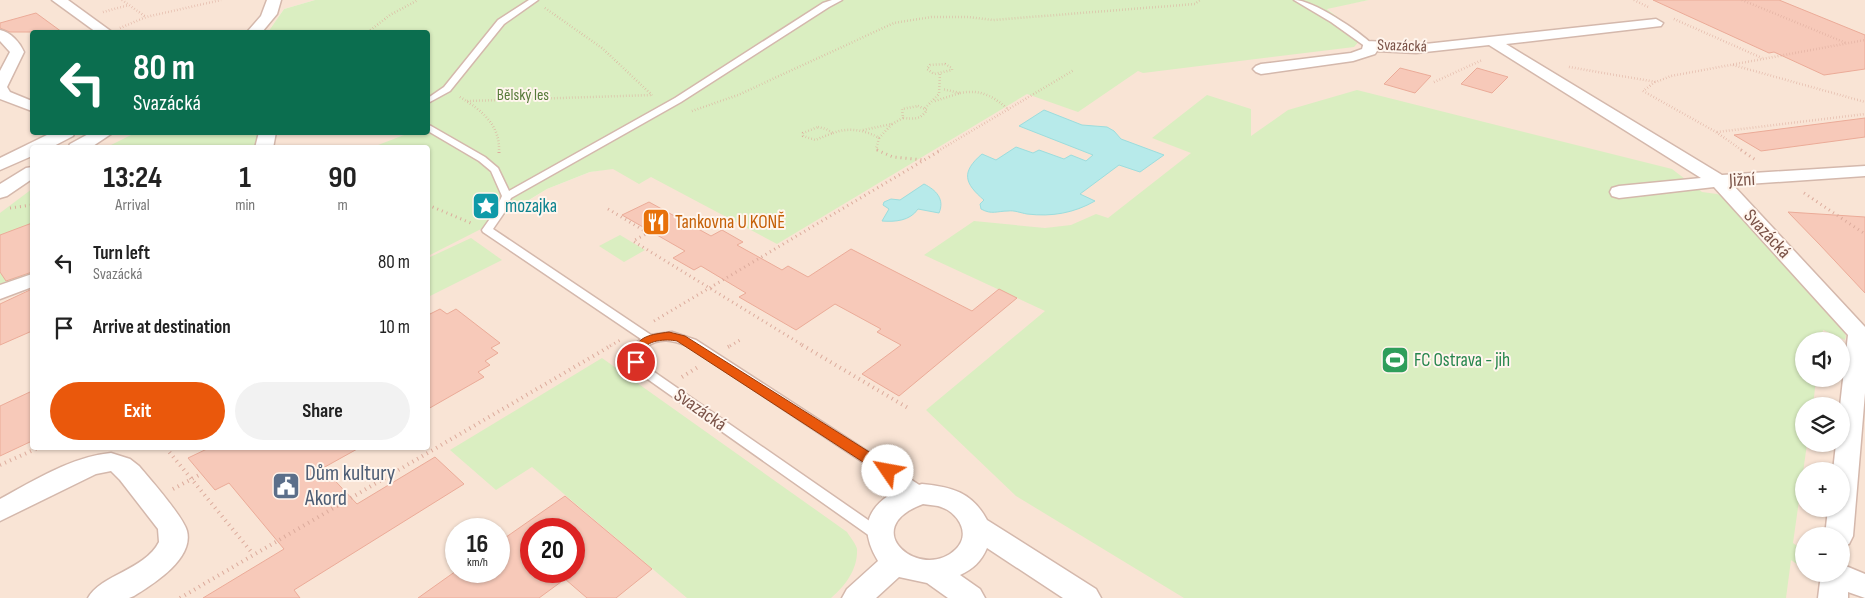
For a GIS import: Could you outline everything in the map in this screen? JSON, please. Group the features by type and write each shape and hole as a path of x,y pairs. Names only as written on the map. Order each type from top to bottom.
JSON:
{"street":[{"path":"59,0 102,30"},
{"path":"256,30 273,9 274,0"},
{"name":"Svazácká","path":"1261,69 1353,57 1370,51 1369,45 1397,49 1416,49 1492,41 1656,16"},
{"path":"0,34 14,46 17,52 0,87 4,95 30,105"},
{"name":"Svazácká","path":"1492,41 1719,181 1862,335 1840,527"},
{"path":"42,145 61,135"},
{"path":"82,145 100,135"},
{"path":"0,165 30,150"},
{"name":"Jižní","path":"1619,192 1719,181 1865,171"},
{"path":"0,192 30,173"},
{"path":"0,293 30,281"},
{"path":"0,511 88,467 104,462 113,462 124,467 173,532 171,548 158,565 149,572 103,598"},
{"path":"922,494 945,496 955,500 973,516 976,527 973,548 967,557 946,569 932,571 919,571 896,562 885,550 879,535 882,521 891,508 900,501 922,494"},
{"path":"976,527 1086,598"},
{"path":"857,598 896,562"},
{"path":"932,571 970,598"},
{"path":"1850,580 1865,586"},
{"path":"1833,598 1834,582"}],"lane":[{"path":"430,100 447,89 502,22 534,0"},
{"path":"838,0 664,108 507,196 499,213 487,230 649,339 669,336 692,344 922,494"},
{"path":"1298,0 1334,20 1369,45"},
{"path":"430,129 482,159 495,170 507,196"},
{"name":"Svazácká","path":"649,339 640,346 636,353 636,362 643,370 879,535"}],"path":[{"path":"122,0 146,17"},
{"path":"119,29 146,17 220,0"},
{"path":"371,30 390,15 418,0"},
{"path":"688,114 738,95 894,23 914,19 968,15 993,20 1195,4 1200,0"},
{"path":"1634,0 1656,16"},
{"path":"1742,0 1846,43"},
{"path":"542,5 602,48 664,108"},
{"path":"1671,17 1762,58"},
{"path":"1865,40 1672,76 1656,82 1643,91 1716,132 1865,234"},
{"path":"1434,82 1481,60 1514,55"},
{"path":"945,64 952,68 948,73 940,74 934,74 928,70 930,65 945,64"},
{"path":"1730,64 1865,102"},
{"path":"1569,67 1656,82"},
{"path":"180,598 709,289 1074,70"},
{"path":"934,101 942,88 940,74"},
{"path":"942,88 960,94"},
{"path":"447,89 492,120 500,146 495,170"},
{"path":"924,108 934,101 974,91 994,96 1009,110"},
{"path":"467,101 653,96"},
{"path":"833,132 819,127 807,130 803,133 803,136 814,141 822,140 833,132 863,130 892,124 903,118 918,119 927,113 924,108 918,106 902,109 900,112 903,118"},
{"path":"1716,132 1865,114"},
{"path":"892,124 879,138 876,149 882,154 893,157 924,160"},
{"path":"863,130 873,133 879,138"},
{"path":"8,209 30,205"},
{"path":"430,206 487,230"},
{"path":"608,209 648,233 634,241 709,289 908,408"},
{"path":"1859,229 1865,229"},
{"path":"0,465 34,450"},
{"path":"168,450 253,554"},
{"path":"151,501 201,474"}],"shaded area":[{"path":"0,0 315,0 284,9 269,30 30,30 30,135 415,135 423,145 30,145 30,450 430,450 430,156 482,229 547,189 590,172 613,168 919,20 1363,37 1326,8 1369,0 1865,0 1865,598 0,598"}],"green space":[{"name":"Bělský les","path":"315,0 1369,0 1327,9 1363,37 1354,47 1143,73 1138,71 1078,112 1027,94 777,244 651,177 639,184 613,169 590,172 547,189 481,229 430,255 430,145 378,145 404,135 430,135 430,30 269,30 284,9"},
{"name":"FC Ostrava - jih","path":"1357,90 1672,169 1702,192 1724,197 1840,324 1844,332 1827,332 1823,330 1823,332 1795,332 1795,387 1815,387 1814,397 1795,397 1795,452 1806,452 1804,462 1795,462 1795,517 1797,517 1793,543 1795,544 1795,563 1791,560 1786,598 1184,598 1016,496 926,410 1045,311 924,255 974,221 1045,228 1071,225 1096,214 1108,218 1191,153 1152,138 1207,95 1251,109 1251,136 1288,110"},
{"path":"131,135 267,135 265,145 111,145"},
{"path":"30,190 30,281 0,293 0,213"},
{"path":"620,235 645,250 624,262 599,246"},
{"path":"471,238 502,260 430,296 430,257"},
{"path":"602,358 847,532 857,549 857,556 850,576 831,598 687,598 532,467 496,490 450,450"}],"water":[{"path":"1044,110 1082,125 1107,127 1114,131 1121,139 1164,155 1140,172 1119,165 1080,194 1095,201 1071,211 1036,215 1013,211 991,212 981,209 980,204 984,200 969,183 968,172 975,160 982,154 996,160 1016,147 1033,153 1039,150 1064,159 1071,155 1086,161 1093,155 1019,126"},
{"path":"924,184 936,192 940,199 941,208 939,213 918,209 907,218 897,221 882,221 889,209 883,205 884,202 891,199 900,200"}],"building":[{"path":"1653,0 1779,0 1865,35 1865,69 1824,75 1774,52 1769,53"},
{"path":"36,13 59,30 10,32 0,28 0,23"},
{"path":"1400,68 1431,76 1415,93 1384,84"},
{"path":"1477,68 1508,77 1492,93 1461,84"},
{"path":"1865,118 1865,137 1761,151 1734,135"},
{"path":"649,202 711,236 722,230 743,242 737,245 782,270 788,266 808,277 851,249 972,311 999,289 1017,298 899,396 862,374 901,345 877,332 881,329 835,304 796,330 739,297 746,293 701,266 694,270 673,258 685,251 622,215"},
{"path":"1788,212 1865,217 1865,293 1820,245"},
{"path":"30,224 30,273 6,281 0,272 0,235"},
{"path":"30,290 30,332 0,345 0,304"},
{"path":"440,309 447,314 456,309 500,343 491,348 498,353 485,361 490,365 478,372 484,377 430,408 430,314"},
{"path":"30,392 30,442 0,456 0,406"},
{"path":"205,450 355,450 323,468 357,504 435,457 464,484 294,590 300,598 203,598 284,549 229,483 215,490 188,458"},
{"path":"565,496 652,569 616,598 587,598 570,583 585,583 585,518 533,518"},
{"path":"520,527 520,583 560,583 539,598 418,598 445,579 445,583 510,583 510,534"}],"place":[{"name":"mozajka","path":"486,206"},
{"name":"Tankovna U KONĚ","path":"656,222"},
{"name":"FC Ostrava - jih","path":"1395,360"},
{"name":"Dům kultury Akord","path":"286,486"}],"route":[{"path":"636,362 636,353 640,346 649,339 669,336 681,338 756,384 888,471"}]}
